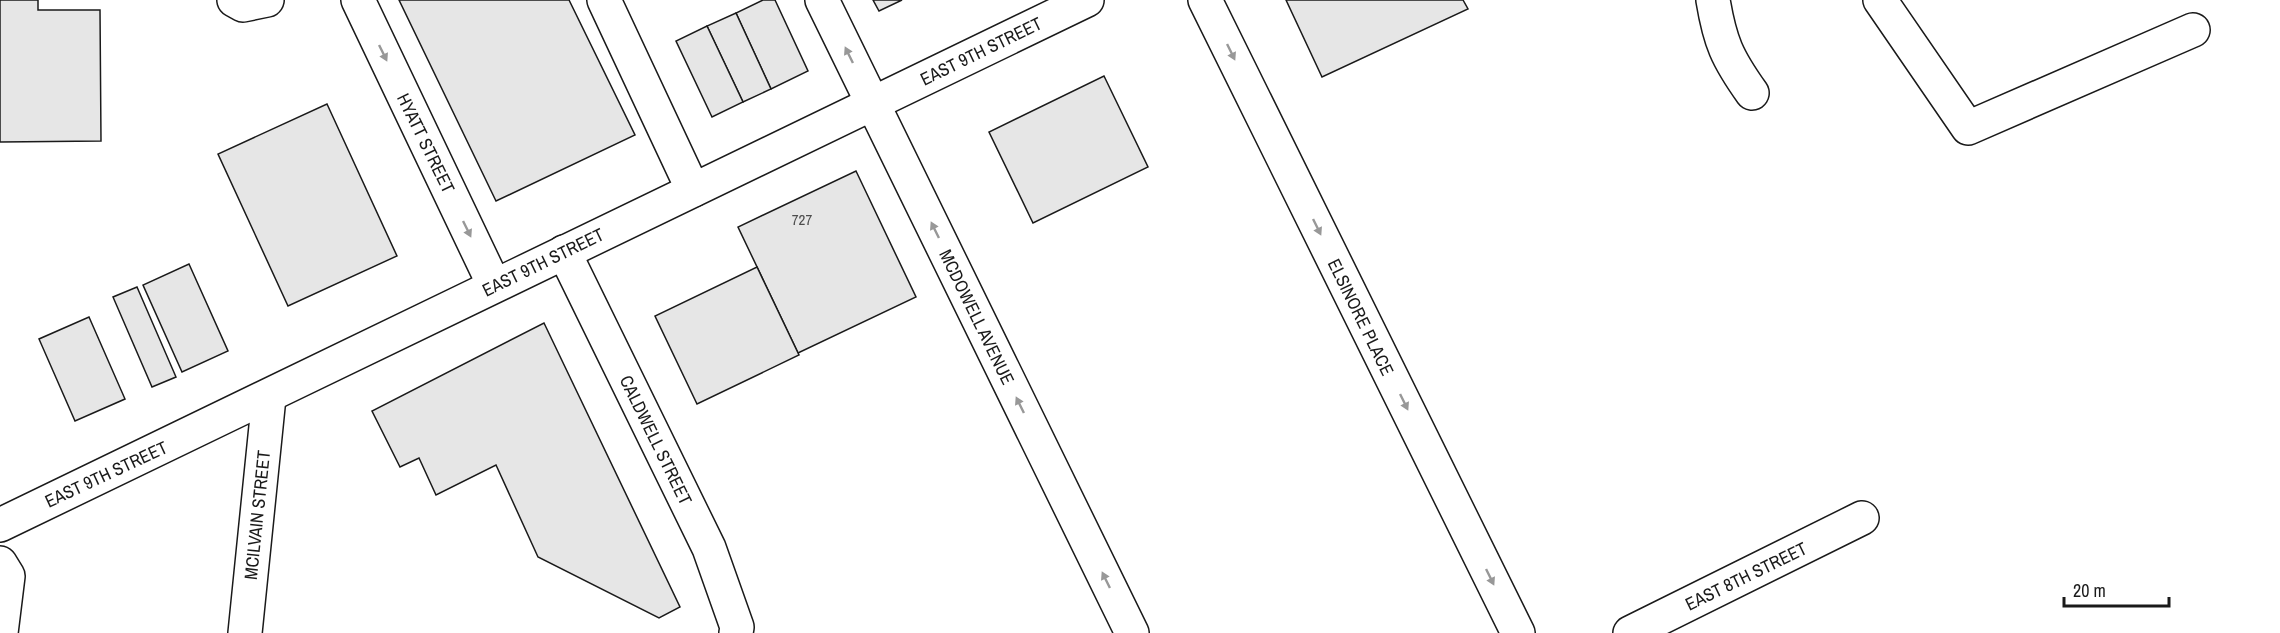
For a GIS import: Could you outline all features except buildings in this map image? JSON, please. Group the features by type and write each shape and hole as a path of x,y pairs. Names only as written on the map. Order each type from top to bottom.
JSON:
{"street":[{"path":"234,0 243,5 267,0"},
{"name":"HYATT STREET","path":"358,0 494,285"},
{"path":"604,0 693,190"},
{"name":"MCDOWELL AVENUE","path":"822,0 1132,633"},
{"name":"EAST 9TH STREET","path":"0,525 1087,0"},
{"name":"ELSINORE PLACE","path":"1205,0 1518,633"},
{"path":"1713,0 1719,36 1733,68 1752,93"},
{"path":"1880,0 1968,128 2193,30"},
{"name":"CALDWELL STREET","path":"564,252 709,548 737,627 736,633"},
{"name":"MCILVAIN STREET","path":"245,633 269,397"},
{"name":"EAST 8TH STREET","path":"1630,633 1862,518"},
{"path":"0,563 8,576 1,633"}]}
